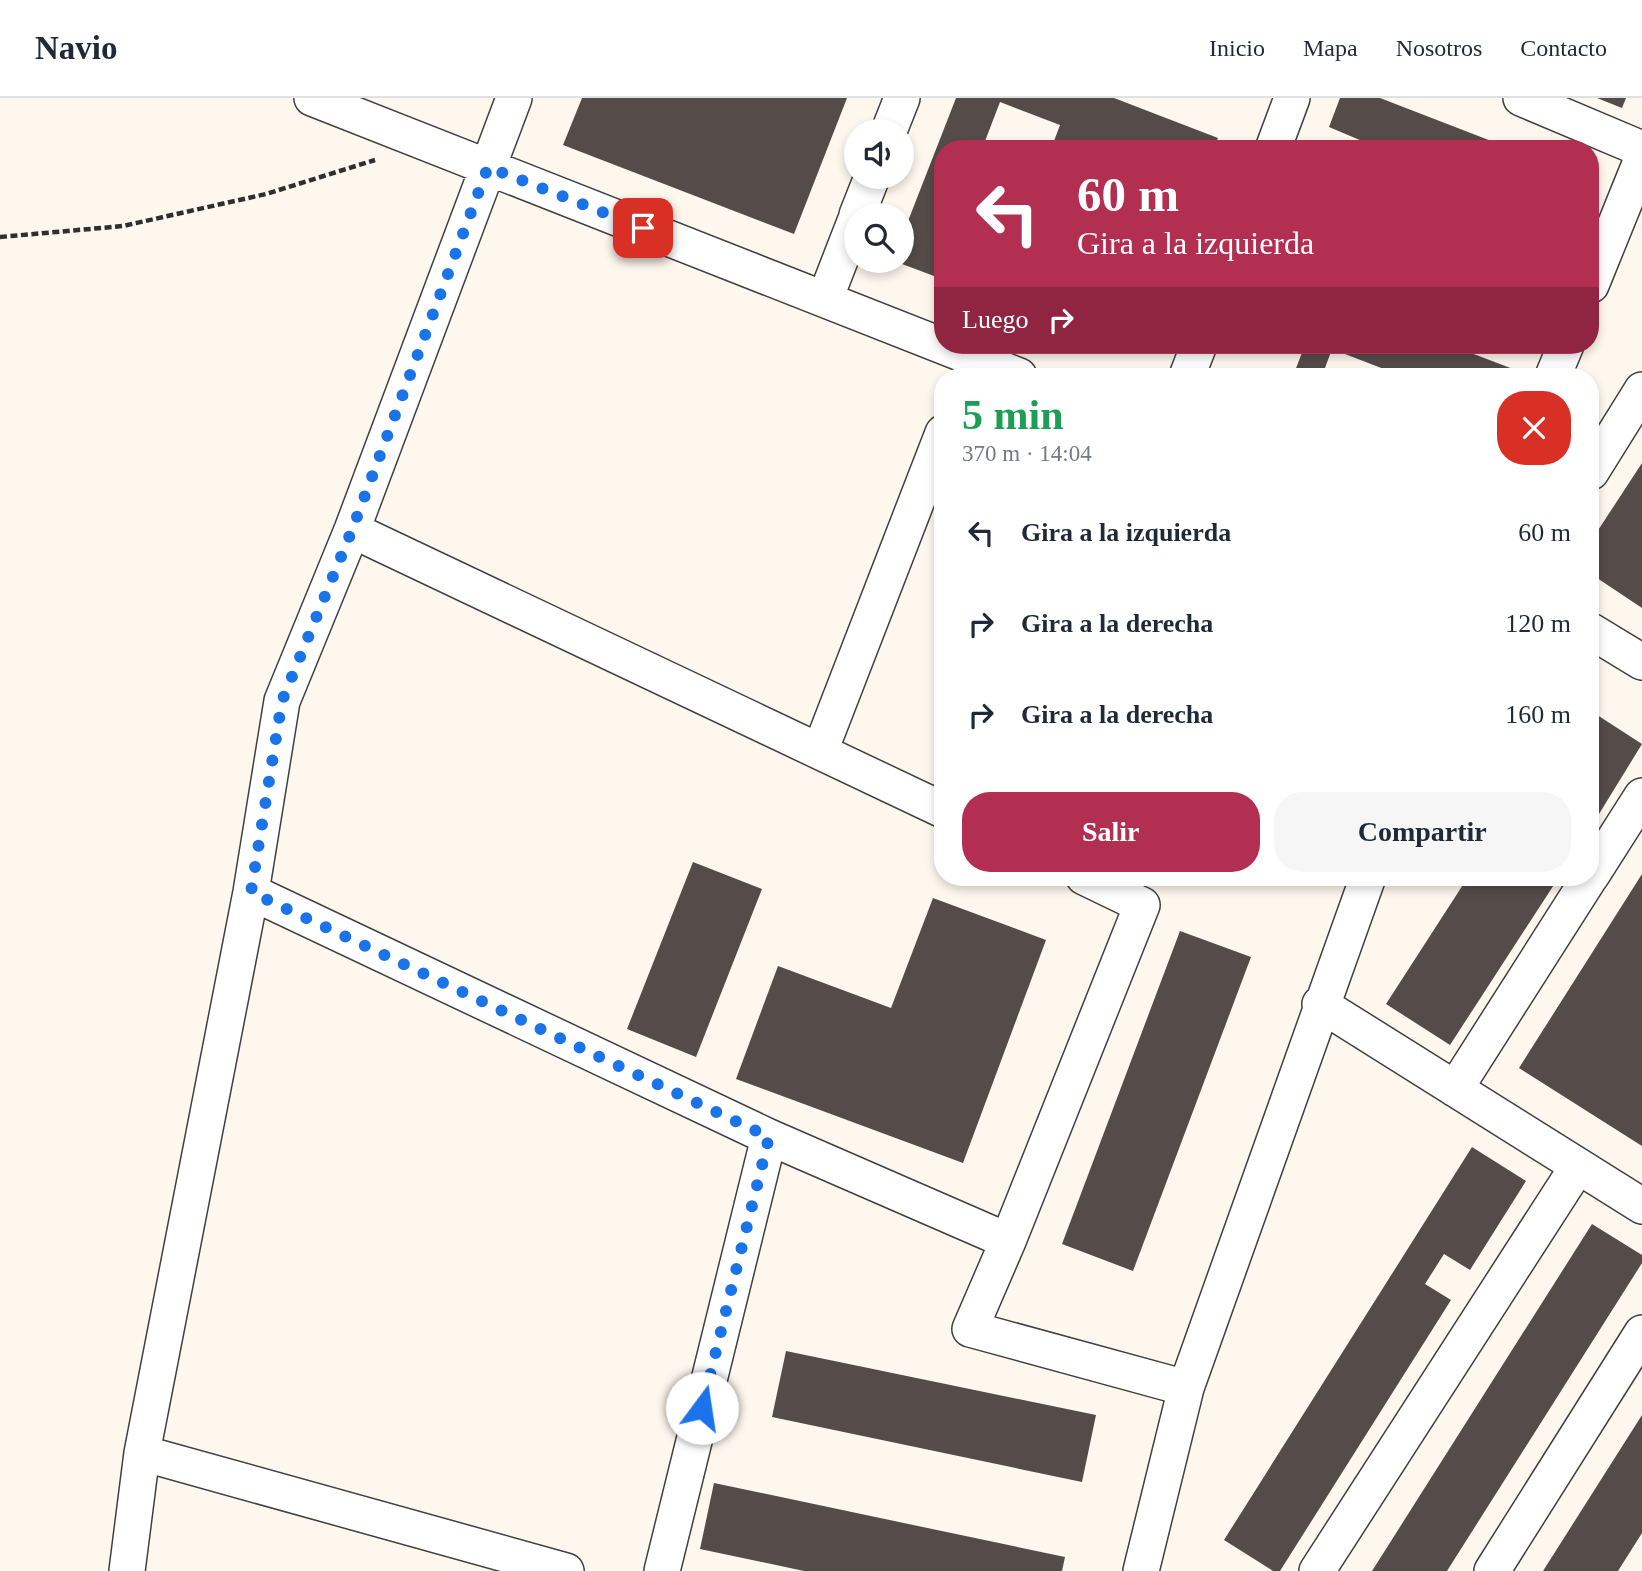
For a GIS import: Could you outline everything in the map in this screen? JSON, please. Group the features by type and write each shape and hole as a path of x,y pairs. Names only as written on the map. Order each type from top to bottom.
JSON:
{"lane":[{"path":"312,98 825,299 934,351"},
{"path":"127,1571 142,1453 251,892 282,701 352,530 514,98"},
{"path":"894,119 902,98"},
{"path":"1521,98 1642,149"},
{"path":"1276,140 1288,99"},
{"path":"1599,265 1642,159"},
{"path":"825,299 844,249"},
{"path":"940,354 969,368"},
{"path":"1599,459 1642,390"},
{"path":"820,751 934,456"},
{"path":"352,530 934,806"},
{"path":"1599,636 1642,662"},
{"path":"1599,864 1642,796"},
{"path":"1103,886 1142,905 971,1329 1186,1388"},
{"path":"1141,1571 1186,1388 1365,886"},
{"path":"1455,1089 1585,886"},
{"path":"251,892 769,1137 1008,1241"},
{"path":"1321,1004 1642,1206"},
{"path":"662,1571 769,1137"},
{"path":"1317,1571 1578,1166"},
{"path":"1492,1571 1642,1333"},
{"path":"142,1453 566,1571"}],"path":[{"path":"0,237 123,226 266,194 378,159"}],"building":[{"path":"582,98 847,98 794,234 563,145"},
{"path":"956,98 1114,98 1218,138 1054,140 1060,125 1000,102 985,140 940,140"},
{"path":"1340,98 1380,98 1489,140 1360,140 1329,127"},
{"path":"1597,98 1626,98 1622,108"},
{"path":"934,154 934,276 914,268 914,206"},
{"path":"1302,354 1330,354 1325,368 1296,368"},
{"path":"1345,354 1474,354 1510,368 1381,368"},
{"path":"1642,463 1642,608 1599,579 1599,529"},
{"path":"1599,716 1642,744 1599,814"},
{"path":"693,862 762,889 696,1057 627,1029"},
{"path":"1642,874 1642,1146 1519,1068"},
{"path":"1462,886 1553,886 1450,1045 1386,1004"},
{"path":"933,898 1046,940 963,1163 736,1079 778,966 891,1008"},
{"path":"1180,931 1251,957 1133,1271 1062,1244"},
{"path":"1472,1147 1526,1181 1470,1270 1444,1254 1425,1284 1451,1300 1280,1571 1273,1571 1224,1540"},
{"path":"1592,1224 1642,1255 1642,1263 1447,1571 1372,1571"},
{"path":"786,1351 1096,1415 1082,1482 772,1417"},
{"path":"1642,1415 1642,1533 1618,1571 1543,1571"},
{"path":"714,1483 1065,1557 1062,1571 804,1571 700,1549"}],"route":[{"path":"643,228 488,167 352,530 282,701 251,892 769,1137 702,1408"}]}
